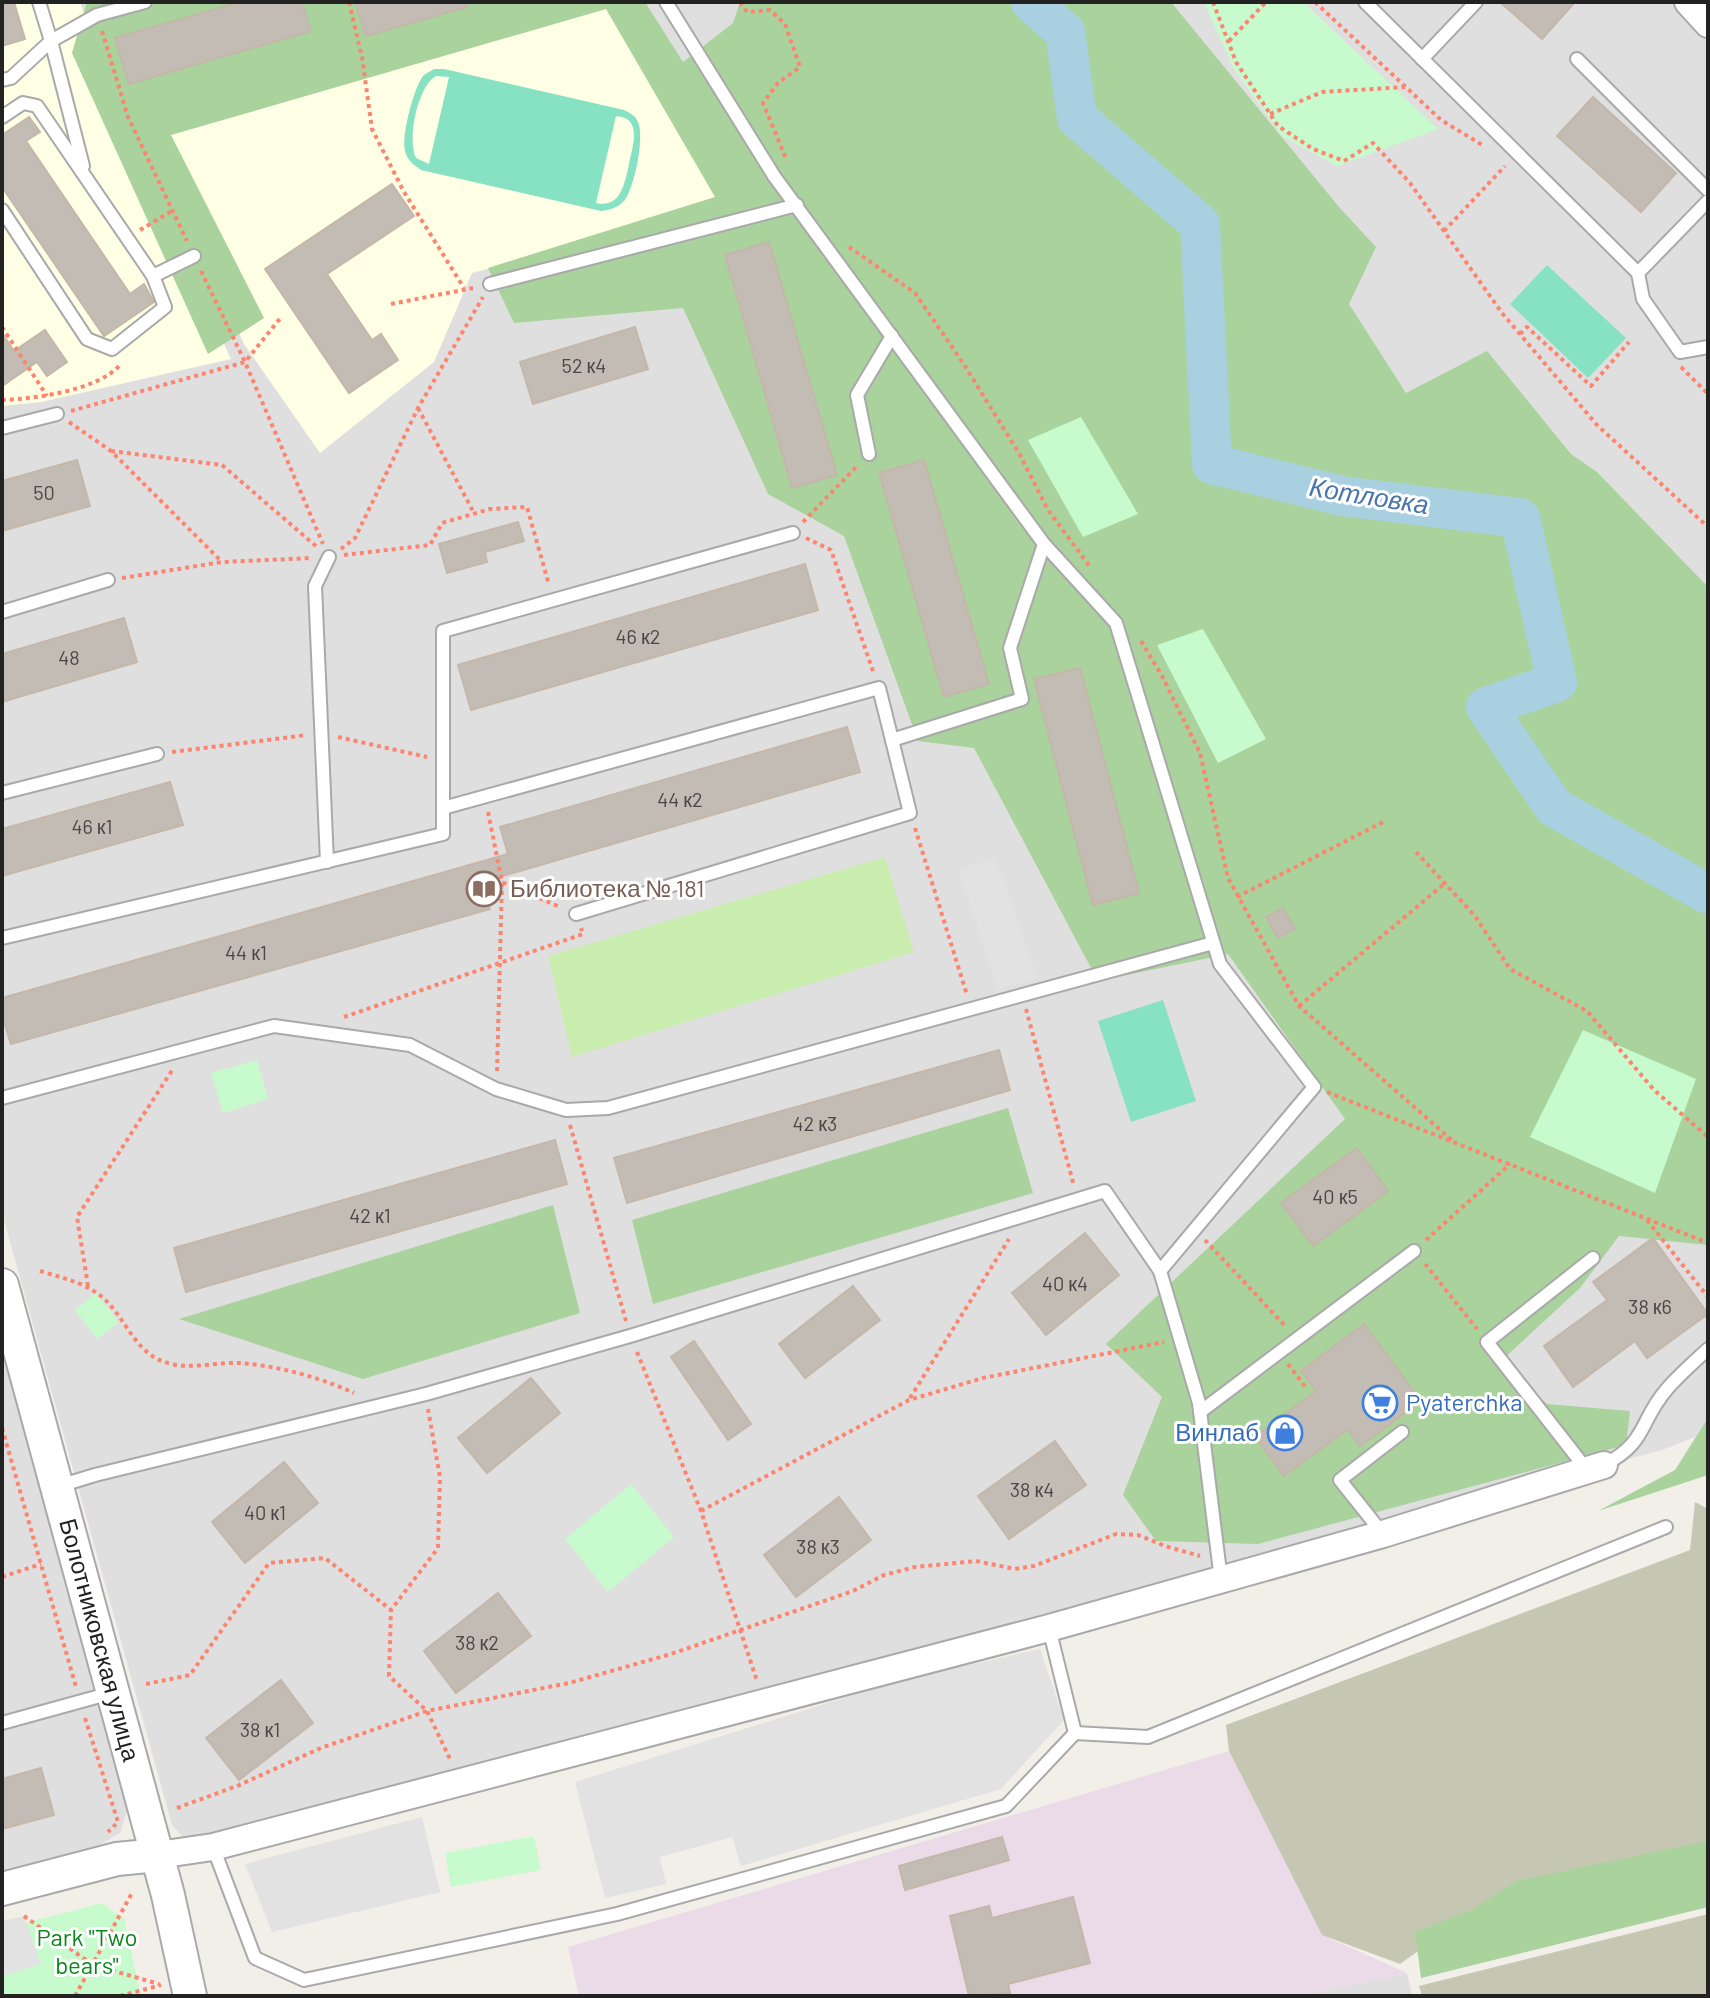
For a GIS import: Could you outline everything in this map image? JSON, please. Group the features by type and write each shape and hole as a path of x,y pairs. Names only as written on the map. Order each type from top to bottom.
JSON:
{"street":[{"path":"1688,2 1708,24"},
{"name":"Болотниковская улица","path":"2,1285 158,1855 190,1996"},
{"path":"2,1889 117,1859 213,1847 1049,1628 1220,1569 1383,1534 1595,1468"}],"lane":[{"path":"39,2 85,175"},
{"path":"2,80 11,78 51,41 97,15 145,2"},
{"path":"666,2 774,176 1044,544 1116,623 1220,964 1314,1087 1160,1271"},
{"path":"1365,2 1513,157 1638,273 1643,299 1680,352 1708,347"},
{"path":"1422,59 1476,2"},
{"path":"1577,59 1708,190"},
{"path":"2,117 23,103 37,106 153,276 165,307 112,349 87,339 2,210"},
{"path":"1638,273 1708,201"},
{"path":"490,284 797,205"},
{"path":"153,276 194,256"},
{"path":"869,454 857,395 892,336"},
{"path":"2,428 57,414"},
{"path":"2,938 443,834 443,631 793,533"},
{"path":"892,740 1022,699 1010,648 1044,544"},
{"path":"327,862 315,586 329,557"},
{"path":"2,612 108,580"},
{"path":"443,808 879,688 910,813 576,914"},
{"path":"2,793 157,754"},
{"path":"2,1098 274,1026 410,1045 496,1089 566,1110 608,1108 1213,943"},
{"path":"59,1486 371,1410 630,1336 1105,1191 1160,1271 1200,1412 1220,1569"},
{"path":"1200,1412 1414,1251"},
{"path":"1593,1258 1487,1342 1595,1468 1624,1455 1639,1437 1665,1391 1708,1349"},
{"path":"1383,1534 1340,1480 1402,1432"},
{"path":"213,1847 255,1958 304,1980 617,1914 1006,1806 1075,1733 1148,1737 1666,1527"},
{"path":"1049,1628 1075,1733"},
{"path":"2,1723 114,1692"}],"path":[{"path":"349,2 362,57 372,129 404,192 465,289"},
{"path":"1213,2 1236,62 1278,126 1313,149 1344,161 1373,143 1410,183 1502,313 1597,425 1708,527"},
{"path":"1228,42 1266,2"},
{"path":"1315,2 1441,120 1513,157 1444,231"},
{"path":"97,15 128,117 245,362 329,557"},
{"path":"1270,114 1322,92 1405,87"},
{"path":"127,237 172,211"},
{"path":"391,304 490,284"},
{"path":"329,557 355,538 418,408 490,284"},
{"path":"57,414 245,362 282,316"},
{"path":"2,327 47,396"},
{"path":"1520,334 1527,327 1591,386 1629,342"},
{"path":"2,400 47,396 109,376 122,363 112,349"},
{"path":"1673,359 1708,394"},
{"path":"418,408 474,513"},
{"path":"57,414 111,451 222,562"},
{"path":"111,451 222,465 329,557"},
{"path":"869,454 793,533 831,550 879,688"},
{"path":"108,580 222,562 329,557 430,545 442,523 490,509 527,507 553,600"},
{"path":"157,754 323,733 442,760"},
{"path":"486,797 502,882 496,1089"},
{"path":"910,813 972,1008"},
{"path":"1237,897 1385,821"},
{"path":"1416,852 1475,916 1510,969 1587,1011 1654,1090 1708,1137"},
{"path":"305,1031 583,934 576,914 502,882"},
{"path":"1299,1006 1445,884"},
{"path":"1022,995 1078,1200"},
{"path":"88,1286 77,1217 185,1050"},
{"path":"1314,1087 1708,1243"},
{"path":"566,1110 630,1336 701,1511 764,1703"},
{"path":"1487,1342 1414,1251 1510,1164"},
{"path":"909,1400 1023,1217"},
{"path":"1646,1218 1708,1297"},
{"path":"1195,1229 1297,1339"},
{"path":"40,1271 88,1286 106,1300 149,1355 172,1364 240,1363 298,1373 353,1393 371,1410"},
{"path":"701,1511 909,1400 983,1378 1180,1339"},
{"path":"1279,1353 1307,1389"},
{"path":"426,1394 440,1477 438,1548 391,1610 389,1676 427,1711 461,1782"},
{"path":"2,1428 118,1822"},
{"path":"177,1808 237,1786 321,1748 427,1711 569,1683 671,1654 853,1591 884,1575 915,1567 965,1561 1015,1569 1034,1566 1116,1534 1138,1535 1220,1569"},
{"path":"146,1684 190,1675 269,1563 325,1558 391,1610"},
{"path":"2,1577 41,1564"},
{"path":"75,1996 132,1893 123,1885"},
{"path":"24,1916 93,1965 163,1985 120,1996"}],"shaded area":[{"path":"2,2 1708,2 1708,1432 1662,1450 187,1841 172,1825 2,1213"},
{"path":"2,2 80,2 130,144 231,359 41,402 2,406"},
{"path":"615,2 736,204 472,273 434,362 320,453 244,344 137,113"},
{"path":"995,858 1038,978 998,989 958,870"},
{"path":"2,1353 128,1808 120,1833 100,1845 2,1873"},
{"path":"1695,1502 1708,1509 1708,1877 1516,1881 1400,1964 1322,1935 1229,1751 1226,1725 1690,1550"},
{"path":"1040,1649 1064,1720 1001,1789 741,1866 732,1837 660,1857 666,1884 605,1898 575,1782 901,1680"},
{"path":"1229,1751 1322,1935 1407,1973 1300,1996 579,1996 568,1947"},
{"path":"422,1817 440,1892 272,1932 245,1864"},
{"path":"1708,1914 1708,1996 1422,1996 1419,1986"},
{"path":"24,1916 41,1964 2,1976 2,1921"},
{"path":"1407,1973 1412,1996 1300,1996"}],"green space":[{"path":"87,2 645,2 683,62 733,23 740,2 1171,2 1339,207 1376,247 1349,304 1406,393 1487,351 1571,454 1597,472 1708,587 1708,1245 1619,1236 1580,1288 1501,1361 1547,1404 1630,1411 1626,1445 1258,1544 1156,1541 1123,1495 1162,1397 1106,1344 1345,1119 1228,954 1098,981 974,748 918,741 844,536 768,494 683,308 514,323 488,268 715,197 606,9 171,135 264,318 208,354 72,53"},
{"path":"1204,2 1303,2 1438,129 1337,166 1282,136 1234,69"},
{"path":"434,69 624,110 632,115 640,129 639,150 631,186 624,201 601,211 421,170 406,154 405,135 419,82","holes":["436,76 449,77 429,164 416,158 413,127 419,102 429,82","616,116 627,119 634,134 627,171 616,198 604,204 596,203"]},
{"path":"1547,265 1626,338 1588,378 1510,304"},
{"path":"1081,417 1138,514 1083,537 1028,440"},
{"path":"1203,629 1266,739 1218,763 1157,645"},
{"path":"885,857 914,952 572,1057 548,956"},
{"path":"1163,1000 1196,1101 1131,1122 1098,1021"},
{"path":"1583,1030 1696,1079 1655,1193 1530,1137"},
{"path":"257,1060 268,1099 223,1113 211,1073"},
{"path":"1008,1108 1033,1193 653,1304 632,1220"},
{"path":"553,1205 580,1313 363,1379 179,1319"},
{"path":"96,1293 119,1322 97,1339 75,1310"},
{"path":"1708,1418 1708,1475 1598,1511 1675,1470"},
{"path":"631,1484 674,1537 608,1592 565,1539"},
{"path":"534,1836 541,1870 451,1887 445,1853"},
{"path":"1708,1841 1708,1907 1421,1978 1415,1932 1472,1910 1516,1881"},
{"name":"Park \"Two bears\"","path":"102,1903 124,1919 141,1996 2,1996 2,1929"}],"building":[{"path":"2,2 14,2 25,39 2,46"},
{"path":"241,2 302,2 311,31 129,84 115,38"},
{"path":"355,2 466,2 467,7 366,36"},
{"path":"1500,2 1575,2 1542,39"},
{"path":"1593,97 1676,173 1641,212 1557,136"},
{"path":"29,117 40,132 26,141 130,294 144,284 154,302 104,336 2,187 2,135"},
{"path":"392,184 414,216 327,274 372,340 381,334 398,360 349,393 265,269"},
{"path":"769,242 837,475 792,488 725,255"},
{"path":"635,327 648,369 533,404 520,362"},
{"path":"45,330 67,362 47,376 37,362 2,386 2,333 14,351"},
{"path":"77,460 90,506 2,531 2,481"},
{"path":"924,460 989,684 944,697 879,473"},
{"path":"518,522 524,541 485,552 487,562 447,573 439,544"},
{"path":"805,564 818,610 471,710 458,665"},
{"path":"124,618 137,662 2,702 2,654"},
{"path":"1080,668 1139,893 1093,905 1034,679"},
{"path":"847,727 860,772 482,882 490,909 11,1044 2,1015 2,998 508,854 500,827"},
{"path":"170,782 183,825 2,876 2,829"},
{"path":"1283,908 1295,929 1278,938 1266,917"},
{"path":"999,1050 1010,1090 627,1203 614,1158"},
{"path":"555,1140 567,1184 186,1292 174,1248"},
{"path":"1357,1148 1388,1191 1313,1246 1281,1203"},
{"path":"1085,1233 1119,1275 1046,1335 1012,1293"},
{"path":"1653,1238 1708,1314 1647,1358 1635,1341 1573,1387 1544,1346 1607,1300 1593,1282"},
{"path":"853,1286 880,1320 805,1378 779,1344"},
{"path":"1364,1324 1421,1401 1360,1446 1348,1429 1284,1476 1255,1437 1316,1391 1301,1371"},
{"path":"694,1341 751,1424 728,1440 671,1357"},
{"path":"531,1378 560,1413 487,1473 458,1438"},
{"path":"1055,1441 1086,1485 1009,1539 978,1496"},
{"path":"284,1462 318,1503 245,1563 212,1522"},
{"path":"839,1497 871,1540 796,1597 764,1555"},
{"path":"498,1593 531,1636 456,1693 424,1651"},
{"path":"281,1680 313,1723 239,1780 206,1738"},
{"path":"41,1768 54,1815 2,1829 2,1779"},
{"path":"1002,1837 1009,1860 905,1890 899,1866"},
{"path":"1073,1897 1090,1963 1008,1984 1010,1993 969,1996 950,1916 989,1906 992,1918"}],"waterway":[{"name":"Котловка","path":"1031,2 1065,32 1077,118 1200,224 1212,464 1342,496 1520,518 1557,682 1486,707 1554,807 1708,894"}],"place":[{"name":"Библиотека № 181","path":"484,889"},
{"name":"Pyaterchka","path":"1380,1403"},
{"name":"Винлаб","path":"1285,1433"}]}
